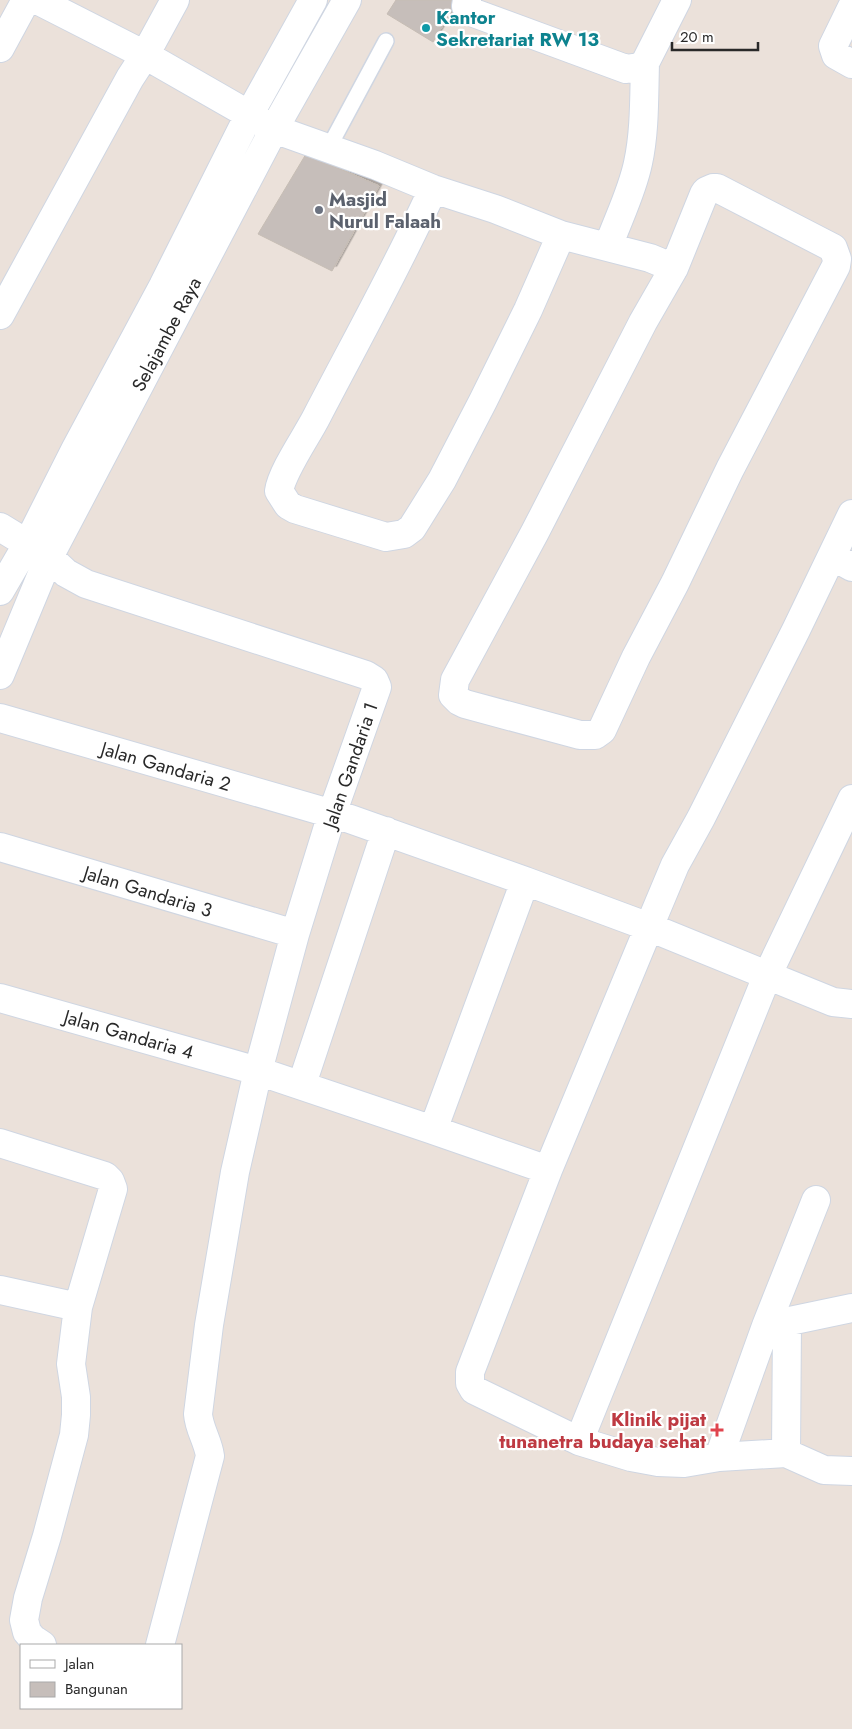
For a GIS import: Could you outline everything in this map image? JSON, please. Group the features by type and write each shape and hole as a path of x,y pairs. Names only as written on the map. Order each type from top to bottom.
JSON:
{"street":[{"path":"0,48 26,0"},
{"path":"38,0 145,55 274,128 375,165 433,189 495,209 561,235 641,256"},
{"path":"0,315 175,0"},
{"path":"0,591 39,550 76,448 163,286 249,115 313,0"},
{"name":"Selajambe Raya","path":"0,675 39,550 347,0"},
{"path":"467,0 466,6 474,13 620,67 633,68 639,67 644,63 677,0"},
{"path":"852,8 833,46 836,55 852,64"},
{"path":"641,256 706,191 717,188 828,246 835,252 837,259 836,266 730,469 675,583 636,657 602,730 595,734 580,735 464,704 454,695 455,680 535,532 643,322 641,256 632,184 638,162 642,131 644,63"},
{"path":"433,189 410,239 281,481 279,491 288,505 295,509 386,537 404,534 412,528 442,480 483,401 528,310 561,235"},
{"path":"852,514 842,561 675,866 548,1170 469,1378 474,1390 480,1394 579,1441 630,1457 658,1462 684,1463 718,1457 786,1453 824,1470 852,1471"},
{"name":"Jalan Gandaria 1","path":"0,527 39,550 66,573 86,584 371,678 376,685 360,822 295,934 258,1070 235,1172 204,1362 198,1414 199,1424 209,1445 210,1456 160,1644"},
{"name":"Jalan Gandaria 2","path":"0,718 360,822 649,927 833,1002 852,1004"},
{"path":"579,1441 768,976 852,799"},
{"path":"302,1084 360,822"},
{"name":"Jalan Gandaria 3","path":"0,847 295,934"},
{"path":"433,1130 525,881"},
{"name":"Jalan Gandaria 4","path":"0,998 258,1070 548,1170"},
{"path":"0,1144 105,1176 110,1181 113,1189 78,1308 71,1364 76,1397 74,1435 28,1598 24,1620 27,1632 40,1644"},
{"path":"718,1457 776,1324 816,1200"},
{"path":"0,1290 78,1308"},
{"path":"776,1324 852,1308"},
{"path":"776,1324 786,1453"}],"lane":[{"path":"328,149 386,41"}],"building":[{"name":"Kantor Sekretariat RW 13","path":"396,0 458,0 433,42 387,14"},
{"name":"Masjid Nurul Falaah","path":"306,154 379,186 332,271 258,234"}],"place":[{"name":"Kantor Sekretariat RW 13","path":"426,28"},
{"name":"Masjid Nurul Falaah","path":"319,210"},
{"name":"Klinik pijat tunanetra budaya sehat","path":"717,1430"}]}
